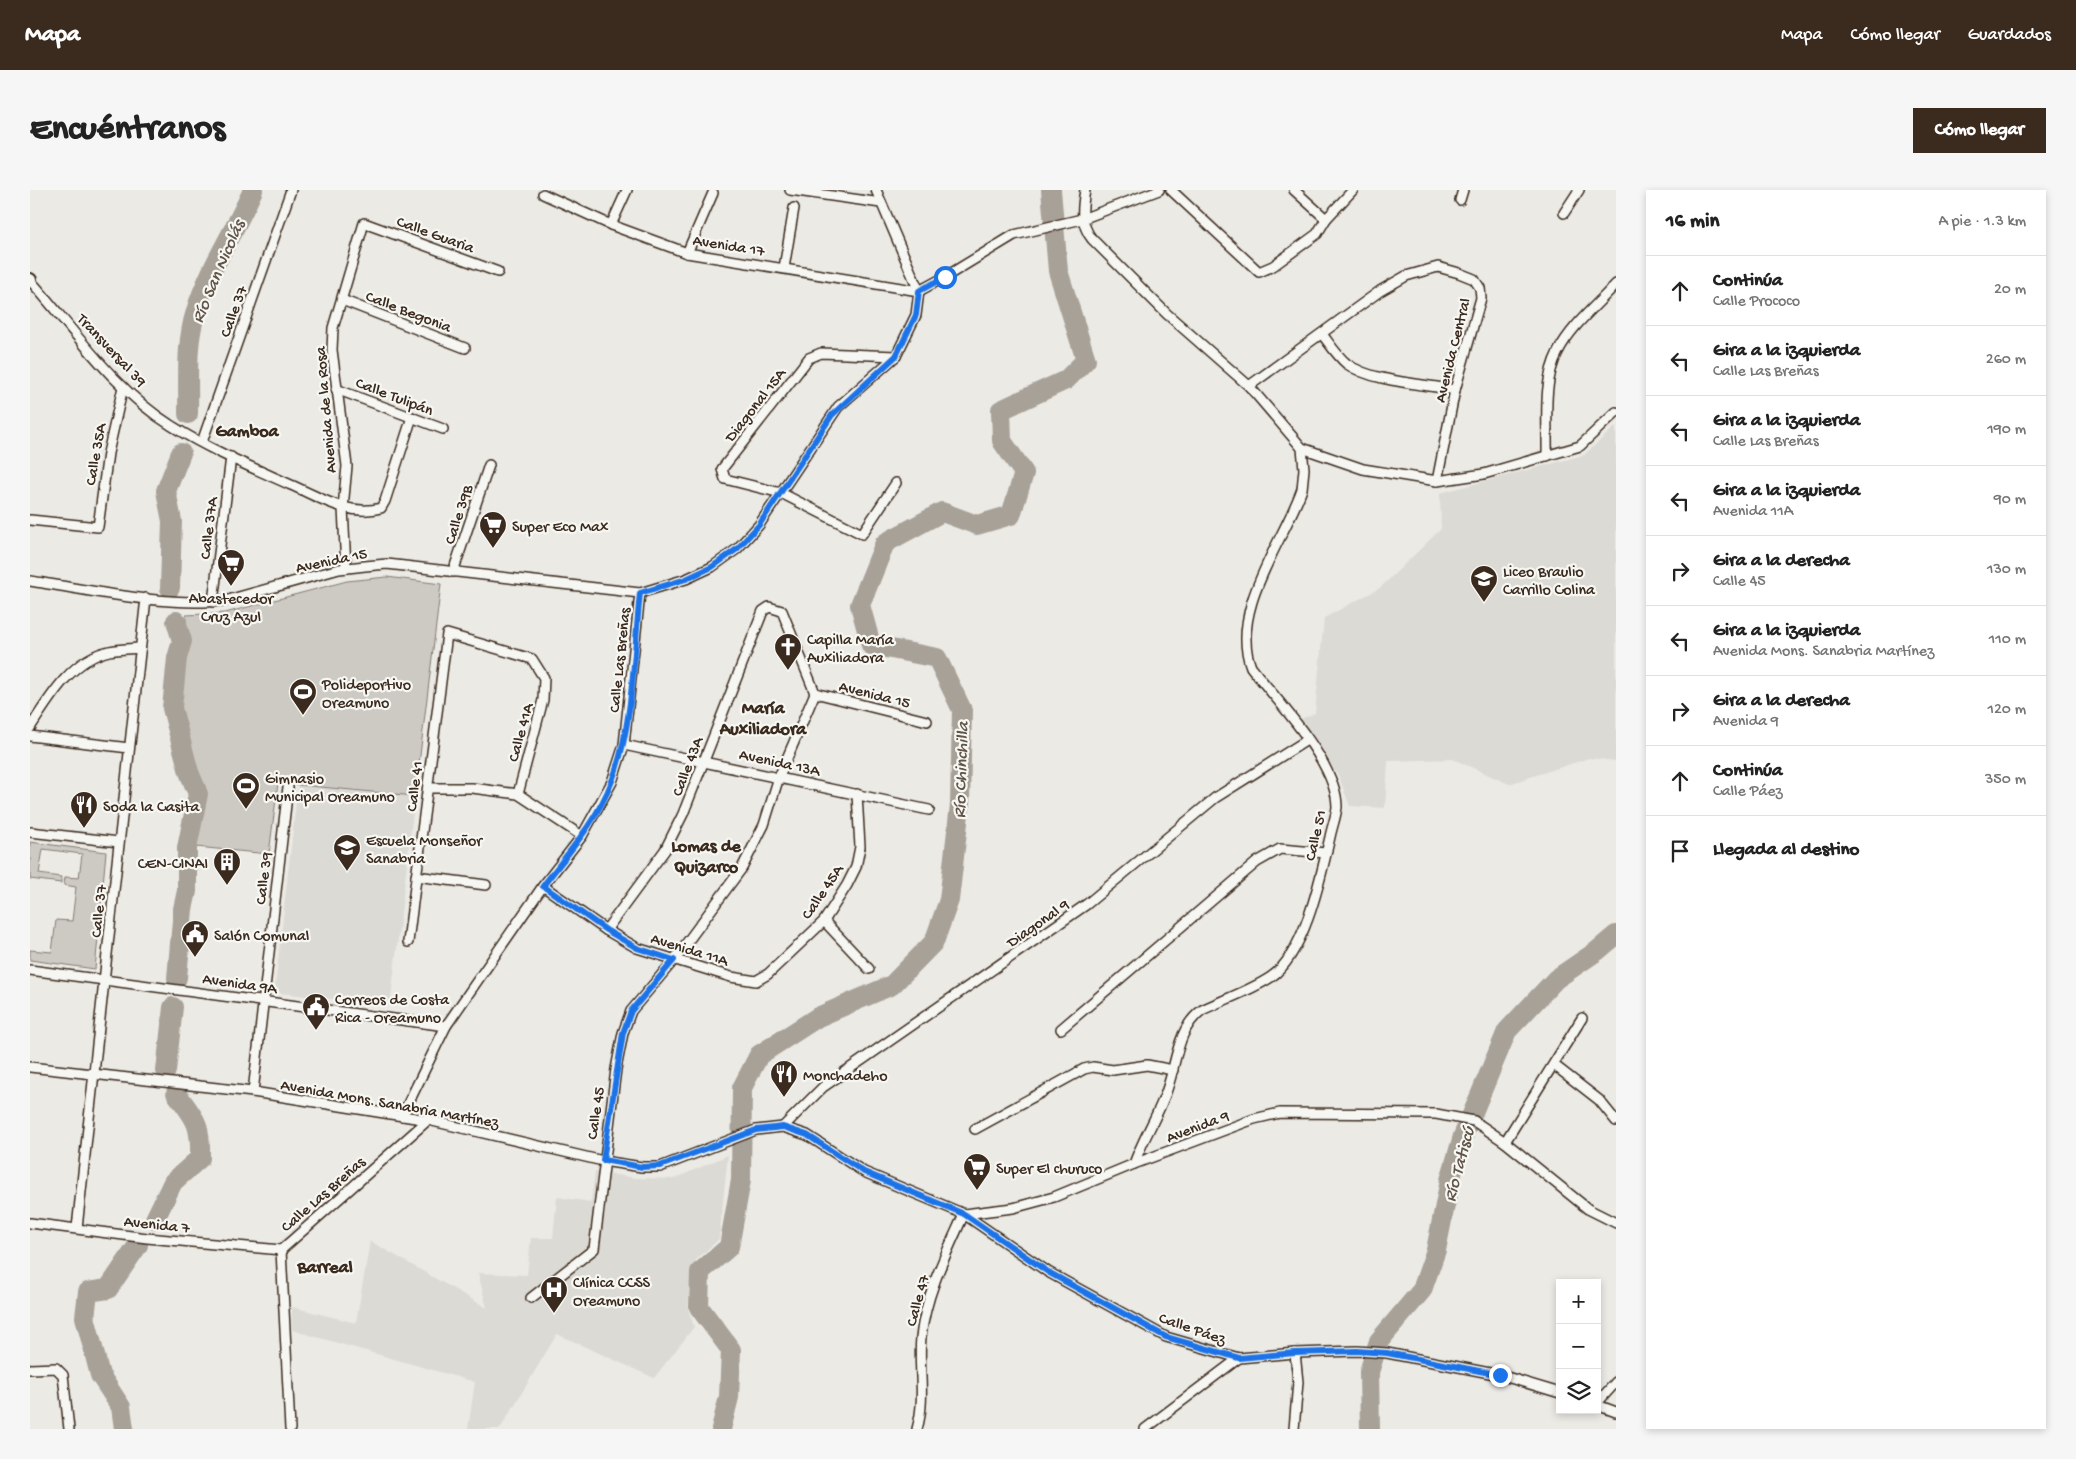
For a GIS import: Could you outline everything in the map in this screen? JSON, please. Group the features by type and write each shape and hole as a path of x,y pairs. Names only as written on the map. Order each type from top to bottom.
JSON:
{"street":[{"name":"Calle 37","path":"202,442 291,190"},
{"path":"611,225 627,190"},
{"path":"790,190 881,203"},
{"path":"876,190 919,291 1014,235 1082,219 1159,190"},
{"path":"1085,190 1082,219 1084,229 1092,239 1160,308 1249,386 1302,448 1363,469 1437,481 1484,474 1580,446 1616,412"},
{"path":"1171,190 1259,272 1274,266 1317,234 1326,219 1353,190"},
{"path":"1294,190 1326,219"},
{"path":"1460,200 1463,190"},
{"path":"1564,214 1579,190"},
{"path":"686,253 713,193"},
{"name":"Avenida 17","path":"543,194 611,225 686,253 919,291"},
{"path":"784,268 794,208"},
{"name":"Calle Guaria","path":"364,223 498,272"},
{"name":"Avenida de la Rosa","path":"346,568 344,508 347,466 332,350 333,328 364,223"},
{"name":"Avenida Central","path":"1249,386 1380,291 1406,276 1438,267 1474,279 1480,288 1481,298 1455,390 1437,481"},
{"name":"Transversal 39","path":"30,280 123,387 172,426 231,457 344,508"},
{"path":"1547,456 1548,392 1551,370 1557,353 1565,339 1616,284"},
{"name":"Calle Las Breñas","path":"402,1116 446,1026 543,886 582,836 612,782 624,745 640,593 686,579 712,567 737,549 759,525 838,407 896,356 916,315 919,291"},
{"name":"Calle Begonia","path":"342,300 465,348"},
{"path":"1322,334 1345,362 1356,370 1372,375 1455,390"},
{"name":"Diagonal 15A","path":"781,493 725,479 722,469 809,358 821,353 896,356"},
{"name":"Calle 35A","path":"30,520 98,527 108,453 123,387"},
{"name":"Calle Tulipán","path":"336,389 443,429"},
{"path":"344,508 373,510 380,508 385,501 412,417"},
{"name":"Calle 51","path":"1134,1164 1150,1126 1164,1100 1185,1028 1192,1017 1202,1010 1270,978 1282,966 1295,947 1308,916 1337,807 1333,786 1325,768 1308,740 1251,667 1247,655 1246,642 1250,607 1302,489 1302,448"},
{"name":"Calle 37A","path":"213,602 231,457"},
{"name":"Calle 39B","path":"454,572 488,465"},
{"path":"781,493 862,534 896,483"},
{"name":"Avenida 15","path":"30,581 146,598 213,602 346,568 387,564 640,593"},
{"name":"Calle 37","path":"77,1228 146,598"},
{"name":"Calle 43A","path":"606,930 665,850 684,814 763,611 769,607 782,610 815,693"},
{"name":"Calle 41","path":"408,942 447,634 532,660 544,678"},
{"path":"30,728 64,680 82,664 108,651 140,648"},
{"name":"Calle 41A","path":"518,794 543,700 544,678"},
{"name":"Avenida 15","path":"815,693 927,722"},
{"name":"Calle 45","path":"531,1298 594,1249 603,1160 623,1033 631,1011 674,960 742,868 764,826 779,776 815,693"},
{"path":"30,736 130,748"},
{"name":"Diagonal 9","path":"783,1127 823,1087 1087,904 1215,798 1308,740"},
{"name":"Avenida 13A","path":"624,745 704,760 929,810"},
{"name":"Calle 39","path":"253,1092 288,786"},
{"path":"428,788 472,788 518,794 582,836"},
{"name":"Calle 45A","path":"756,981 768,974 824,921 847,886 856,867 860,847 856,794"},
{"path":"30,832 119,842"},
{"path":"1060,1029 1257,862 1280,849 1326,853"},
{"path":"416,876 486,885"},
{"name":"Avenida 11A","path":"543,886 606,930 637,948 731,977 756,981"},
{"path":"824,921 869,969"},
{"name":"Avenida 9A","path":"30,970 446,1026"},
{"path":"1506,1142 1582,1018"},
{"path":"975,1129 1084,1069 1093,1067 1113,1070 1147,1065 1173,1070"},
{"path":"1554,1065 1599,1100 1616,1121"},
{"name":"Avenida Mons. Sanabria Martínez","path":"30,1067 253,1092 428,1120 603,1160 642,1167 660,1166 726,1143 756,1130 783,1127"},
{"name":"Avenida 9","path":"783,1127 807,1135 864,1172 964,1214 1013,1208 1054,1197 1134,1164 1254,1119 1280,1113 1451,1115 1474,1121 1506,1142 1588,1209 1616,1223"},
{"name":"Calle Las Breñas","path":"290,1429 281,1250 428,1120"},
{"name":"Calle Páez","path":"964,1214 1048,1272 1166,1337 1239,1358 1295,1353 1357,1351 1387,1353 1500,1375 1556,1392"},
{"name":"Calle 47","path":"917,1429 922,1406 921,1340 924,1315 933,1285 964,1214"},
{"name":"Avenida 7","path":"30,1223 146,1238 281,1250"},
{"path":"1294,1429 1298,1382 1295,1353"},
{"path":"1145,1429 1239,1358"},
{"path":"30,1369 56,1368 63,1375 70,1429"},
{"path":"1601,1399 1616,1382"},
{"path":"1601,1406 1616,1412"}],"shaded area":[{"name":"Liceo Braulio Carrillo Colina","path":"1616,426 1616,761 1589,758 1509,784 1453,759 1388,761 1385,808 1350,806 1338,775 1299,720 1315,713 1324,618 1380,588 1441,529 1440,493 1584,455"},
{"name":"Polideportivo Oreamuno","path":"387,577 441,584 415,796 278,783 269,854 196,847 205,786 187,750 180,710 186,657 186,615 225,613 347,581"},
{"name":"Escuela Monseñor Sanabria","path":"298,785 415,796 390,1006 280,993 275,987"},
{"path":"30,842 106,852 95,969 30,960 30,950 52,952 56,920 72,921 76,887 64,885 65,877 79,878 82,854 43,849 39,874 61,877 61,883 30,879"},
{"path":"728,1155 719,1239 696,1260 690,1282 688,1308 694,1327 654,1378 557,1334 500,1429 468,1429 475,1382 292,1330 292,1307 356,1323 370,1241 487,1308 478,1273 527,1275 531,1238 553,1238 557,1197 591,1202 595,1172 637,1178 674,1179"}],"waterway":[{"name":"Río San Nicolás","path":"188,414 189,349 196,311 215,265 253,190"},
{"name":"Río Chinchilla","path":"721,1429 729,1397 731,1350 699,1307 700,1272 729,1247 741,1180 742,1088 759,1055 818,1017 892,985 934,942 949,900 960,805 962,710 937,658 871,645 860,605 885,543 942,512 977,525 1011,515 1024,473 1002,441 1001,410 1066,380 1086,360 1058,271 1051,190"},
{"name":"Río San Nicolás","path":"170,588 172,521 166,491 181,453"},
{"name":"Río San Nicolás","path":"176,621 182,641 177,658 172,708 189,772 198,794 187,848 187,891 183,909 177,978"},
{"name":"Río Tatiscú","path":"1370,1429 1369,1372 1379,1341 1422,1290 1436,1250 1450,1180 1463,1136 1507,1031 1556,979 1597,951 1616,935"},
{"name":"Río San Nicolás","path":"166,1071 173,1007"},
{"name":"Río San Nicolás","path":"155,1219 173,1182 200,1158 196,1122 176,1093"},
{"name":"Río San Nicolás","path":"124,1429 121,1407 100,1375 85,1317 88,1292 108,1289 138,1245"}],"place":[{"name":"Super Eco Max","path":"493,549"},
{"name":"Abastecedor Cruz Azul","path":"231,587"},
{"name":"Liceo Braulio Carrillo Colina","path":"1484,603"},
{"name":"Capilla María Auxiliadora","path":"788,671"},
{"name":"Polideportivo Oreamuno","path":"303,716"},
{"name":"Gimnasio Municipal Oreamuno","path":"246,810"},
{"name":"Soda la Casita","path":"84,829"},
{"name":"Escuela Monseñor Sanabria","path":"347,872"},
{"name":"CEN-CINAI","path":"227,886"},
{"name":"Salón Comunal","path":"195,958"},
{"name":"Correos de Costa Rica - Oreamuno","path":"316,1031"},
{"name":"Monchadeho","path":"784,1098"},
{"name":"Super El churuco","path":"977,1191"},
{"name":"Clínica CCSS Oreamuno","path":"554,1314"}],"district":[{"name":"Gamboa","path":"247,430"},
{"name":"María Auxiliadora","path":"763,717"},
{"name":"Lomas de Quizarco","path":"706,855"},
{"name":"Barreal","path":"325,1266"}],"route":[{"path":"945,277 919,291 916,315 896,356 838,407 759,525 737,549 712,567 686,579 640,593 624,745 612,782 598,811 582,836 543,886 606,930 637,948 674,960 631,1011 623,1033 603,1160 642,1167 660,1166 682,1160 756,1130 783,1127 807,1135 864,1172 964,1214 1048,1272 1166,1337 1239,1358 1295,1353 1357,1351 1387,1353 1500,1375"}]}
